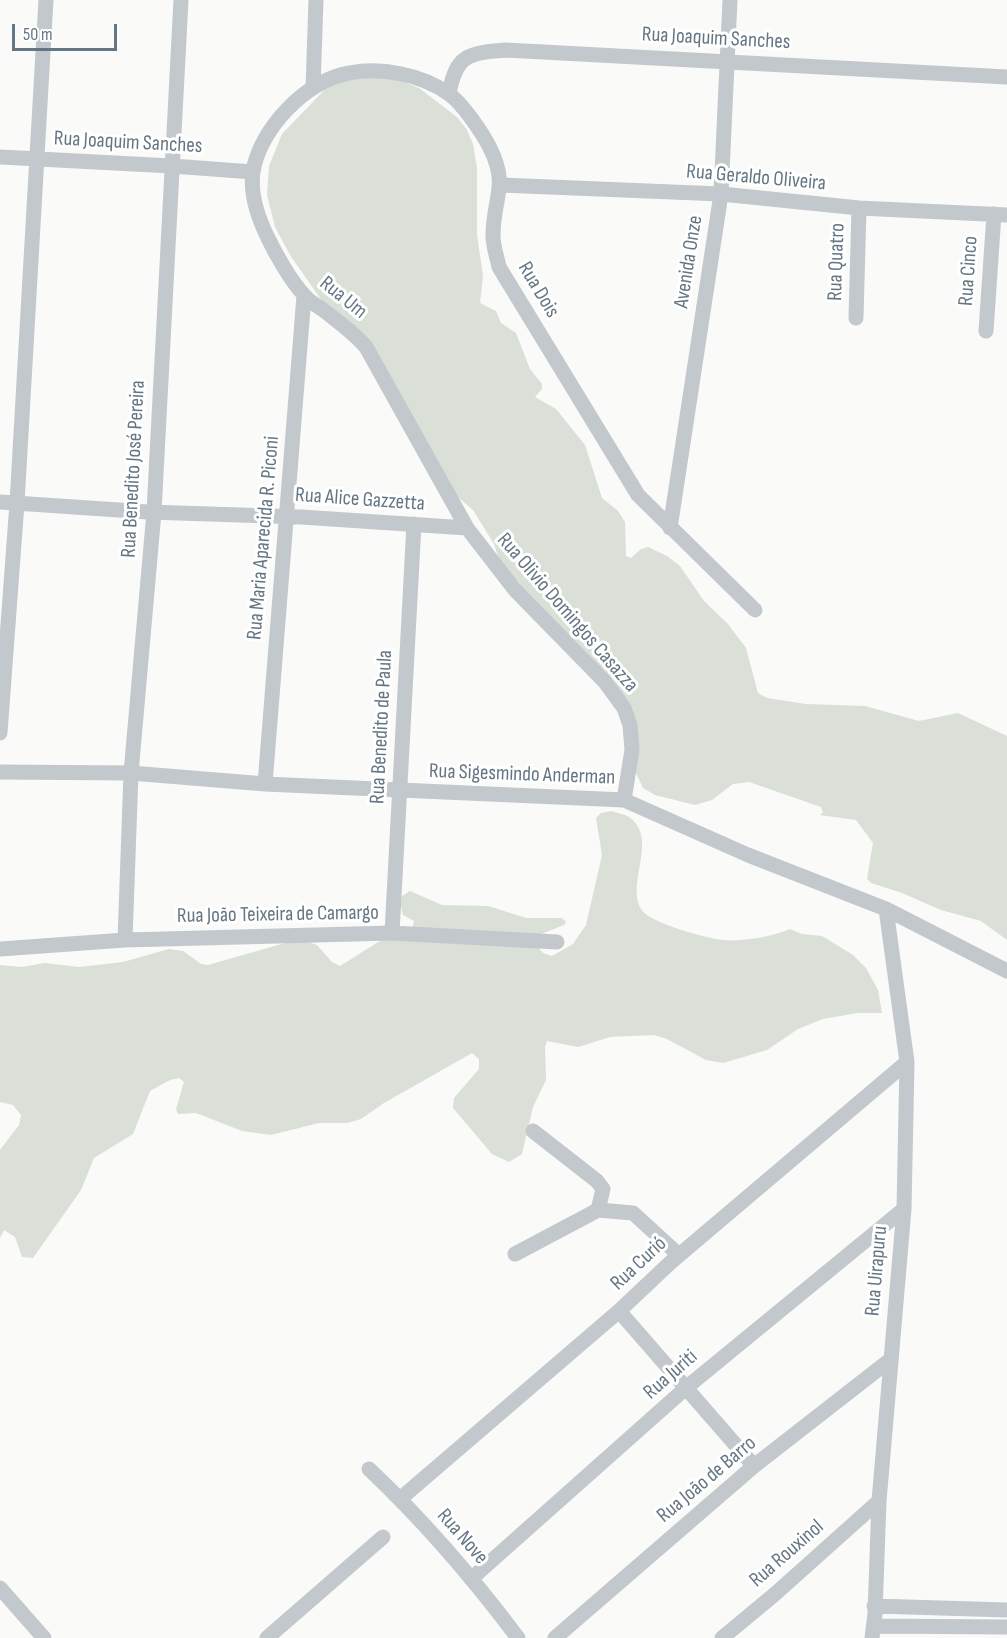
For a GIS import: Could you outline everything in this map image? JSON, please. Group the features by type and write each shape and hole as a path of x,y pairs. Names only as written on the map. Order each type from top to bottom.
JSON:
{"street":[{"path":"0,733 17,503 46,0"},
{"name":"Rua Benedito José Pereira","path":"124,940 132,773 154,512 181,0"},
{"path":"313,88 316,0"},
{"name":"Avenida Onze","path":"670,528 721,194 730,0"},
{"name":"Rua Joaquim Sanches","path":"449,94 453,73 464,58 482,52 506,50 1007,77"},
{"name":"Rua Dois","path":"298,99 327,80 348,73 382,71 416,78 449,94 488,145 497,165 501,185 493,238 499,267 638,495 755,610"},
{"name":"Rua Um","path":"298,99 278,119 263,142 253,172 255,204 267,237 304,296 357,336 366,347 466,528"},
{"name":"Rua Joaquim Sanches","path":"0,157 253,172"},
{"name":"Rua Geraldo Oliveira","path":"501,185 721,194 859,208 1000,215"},
{"name":"Rua Quatro","path":"856,318 859,208"},
{"name":"Rua Cinco","path":"986,331 1000,215"},
{"name":"Rua Maria Aparecida R. Piconi","path":"265,784 304,296"},
{"name":"Rua Alice Gazzetta","path":"0,502 154,512 286,516 466,528"},
{"name":"Rua Benedito de Paula","path":"392,933 414,524"},
{"name":"Rua Olivio Domingos Casazza","path":"466,528 515,590 605,682 624,708 630,725 632,750 624,800"},
{"name":"Rua Sigesmindo Anderman","path":"0,772 132,773 265,784 624,800 748,855 886,909 1007,971"},
{"name":"Rua Uirapuru","path":"873,1632 879,1501 904,1209 907,1062 886,909"},
{"name":"Rua João Teixeira de Camargo","path":"0,949 124,940 392,933 557,942"},
{"name":"Rua Curió","path":"400,1499 620,1311 679,1255 907,1062"},
{"path":"533,1131 597,1181 603,1189 598,1210"},
{"name":"Rua Juriti","path":"471,1579 687,1388 904,1209"},
{"path":"515,1254 598,1210 633,1213 679,1255"},
{"path":"620,1311 754,1466"},
{"name":"Rua João de Barro","path":"555,1638 754,1466 890,1360"},
{"name":"Rua Nove","path":"369,1469 400,1499 471,1579 518,1638"},
{"name":"Rua Rouxinol","path":"722,1638 879,1501"},
{"path":"267,1638 383,1537"},
{"path":"0,1588 44,1638"},
{"path":"874,1606 1007,1610"},
{"path":"873,1632 1007,1626"}],"shaded area":[{"path":"349,74 392,77 419,88 457,117 467,130 473,144 477,168 477,235 483,276 480,303 496,311 501,323 516,333 530,369 542,384 542,389 535,397 556,409 585,445 602,498 618,511 625,522 626,556 631,558 641,549 648,547 667,556 680,566 704,601 728,624 746,648 758,693 767,698 806,704 865,706 919,721 958,713 1007,736 1007,940 981,921 941,910 902,893 871,883 867,879 873,843 856,820 820,815 823,812 821,807 749,782 733,784 712,800 695,805 655,795 643,788 635,771 637,733 531,603 518,581 503,572 494,544 473,510 430,473 389,375 324,304 290,255 275,227 267,195 269,166 282,134 332,82"},
{"path":"611,811 629,817 638,826 642,848 637,898 641,909 646,914 678,929 722,940 757,938 790,929 802,934 822,936 853,955 866,968 878,990 882,1013 857,1013 823,1019 798,1029 767,1050 723,1063 706,1060 667,1039 654,1035 610,1037 578,1047 547,1041 545,1047 546,1080 533,1107 522,1154 509,1162 492,1154 453,1108 454,1098 479,1069 479,1059 472,1053 384,1103 361,1119 347,1123 319,1123 271,1135 242,1131 196,1113 178,1114 176,1109 184,1082 179,1078 170,1080 150,1091 133,1134 94,1158 81,1190 33,1258 22,1257 15,1237 4,1230 0,1238 0,1150 19,1125 21,1115 13,1105 0,1102 0,965 22,967 45,963 79,967 123,962 169,949 183,951 201,964 208,965 299,939 317,945 332,962 340,966 383,939 412,928 414,921 403,915 400,903 402,896 410,891 442,905 488,906 526,918 562,918 566,922 564,925 536,936 532,940 543,953 552,956 573,944 586,925 602,855 596,818 601,813"}]}
